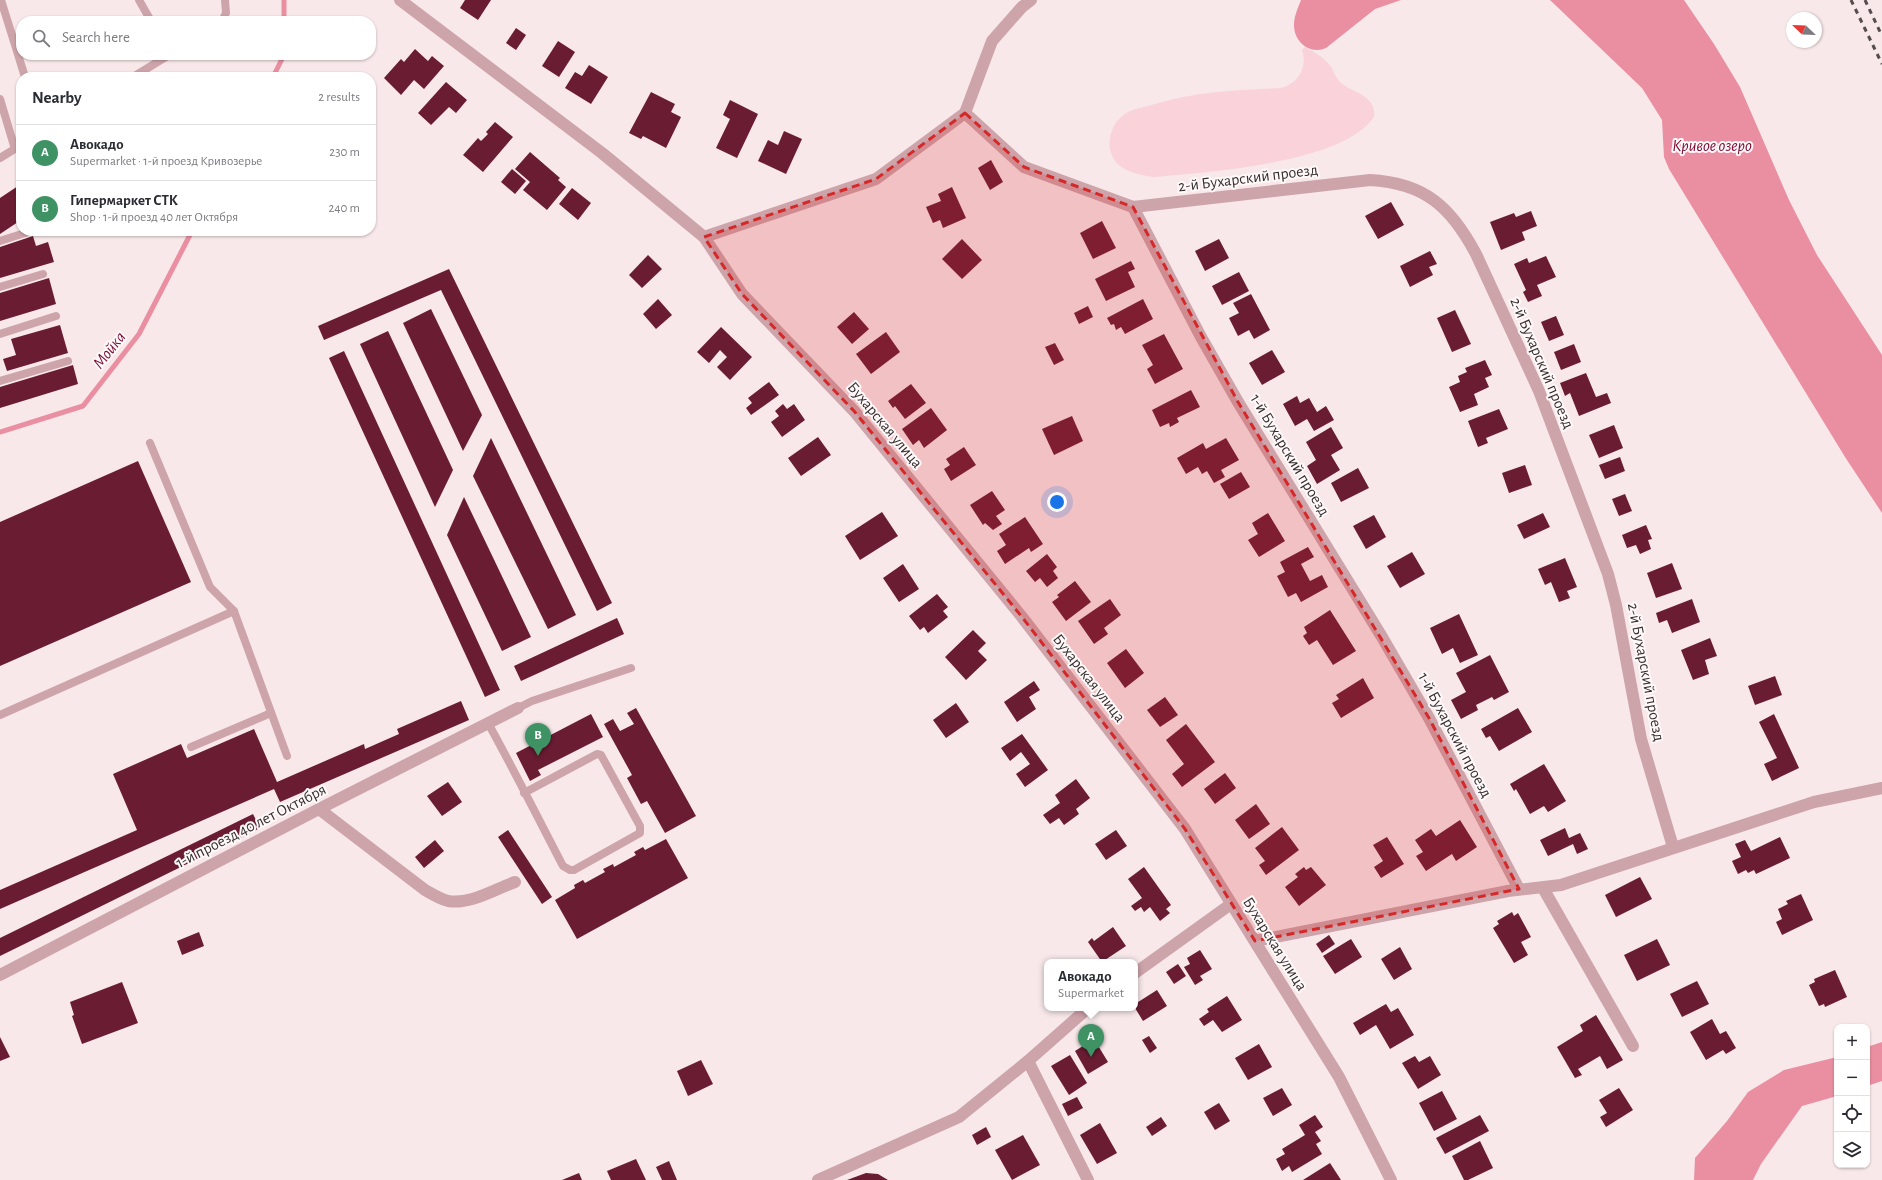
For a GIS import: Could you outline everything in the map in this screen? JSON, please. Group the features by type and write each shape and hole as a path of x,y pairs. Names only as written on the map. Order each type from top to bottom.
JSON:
{"street":[{"name":"Бухарская улица","path":"400,0 602,153 704,237 742,294 854,411 1022,617 1185,829 1339,1077 1390,1180"},
{"path":"704,237 876,180 965,113 992,41 1022,7 1031,0"},
{"path":"965,113 1024,167 1133,207"},
{"name":"2-й Бухарский проезд","path":"1133,207 1370,180 1390,181 1412,187 1434,200 1452,216 1466,234 1476,254 1539,391 1608,574 1616,605 1638,727 1673,847"},
{"name":"1-й Бухарский проезд","path":"1133,207 1201,337 1231,390 1382,637 1422,706 1519,889"},
{"name":"1-й проезд 40 лет Октября","path":"0,975 319,809 518,708"},
{"path":"1255,941 1519,889 1543,888 1579,879 1814,802 1882,788"},
{"path":"319,809 425,890 437,897 448,901 460,901 514,882"},
{"path":"1543,888 1633,1046"},
{"path":"1138,971 1231,904"},
{"path":"818,1180 959,1117 1028,1061 1085,1011"},
{"path":"1028,1061 1088,1180"}],"lane":[{"path":"2,0 16,47"},
{"path":"139,0 148,16"},
{"path":"224,16 226,13 225,0"},
{"path":"20,60 24,72"},
{"path":"141,72 161,60"},
{"path":"0,99 16,142"},
{"path":"0,158 16,148"},
{"path":"0,241 16,236"},
{"path":"0,287 43,274"},
{"path":"0,334 56,316"},
{"path":"0,381 68,361"},
{"path":"150,443 210,587 234,611 287,756"},
{"path":"0,715 234,611"},
{"path":"518,708 532,701 631,668"},
{"path":"191,747 271,713"},
{"path":"488,723 524,793 563,866 570,870 574,870 640,833 640,826 602,754 597,754 524,793"}],"highlighted area":[{"path":"965,113 1024,167 1133,207 1238,402 1429,718 1519,889 1255,941 1185,829 1022,617 854,411 742,294 704,237 876,179"}],"shaded area":[{"path":"1305,47 1316,53 1327,62 1340,82 1363,95 1372,104 1374,117 1357,133 1333,146 1304,155 1271,163 1205,172 1153,177 1128,171 1122,168 1114,159 1110,147 1110,135 1115,124 1128,112 1186,96 1281,88 1287,86 1297,79 1300,74 1304,63 1302,50"}],"water":[{"path":"1301,0 1401,0 1375,9 1326,48 1314,50 1304,46 1300,42 1295,31 1294,25 1296,12"},
{"name":"Кривое озеро","path":"1550,0 1684,0 1714,44 1740,87 1789,200 1817,255 1882,355 1882,513 1845,457 1669,169 1664,157 1662,120 1642,88"},
{"path":"1882,1042 1882,1081 1870,1085 1870,1060 1870,1046"},
{"path":"1834,1058 1834,1097 1802,1106 1761,1164 1753,1180 1694,1180 1695,1158 1727,1121 1748,1092 1784,1070"}],"building":[{"path":"465,0 491,0 478,20 460,8"},
{"path":"516,28 526,35 516,50 506,43"},
{"path":"558,41 575,52 559,77 542,66"},
{"path":"415,49 428,61 432,56 444,66 424,89 414,80 401,95 384,78 401,59 404,62"},
{"path":"589,65 608,77 591,104 565,88 575,72 582,76"},
{"path":"446,82 467,100 456,113 449,107 431,125 418,113"},
{"path":"651,92 675,104 671,112 681,117 666,148 643,136 641,139 629,133"},
{"path":"730,100 758,114 737,158 716,148 730,119 723,115"},
{"path":"495,122 513,137 483,172 463,155 478,138 481,141 488,134 486,132"},
{"path":"784,131 802,139 786,174 758,161 768,140 778,145"},
{"path":"530,152 560,178 558,180 566,187 547,210 523,190 530,182 515,169"},
{"path":"991,160 1003,182 990,190 978,168"},
{"path":"512,169 526,181 515,194 501,182"},
{"path":"16,187 16,223 0,234 0,198"},
{"path":"952,187 966,218 943,228 940,220 933,223 926,207 941,201 938,194"},
{"path":"572,188 591,203 578,220 559,204"},
{"path":"1391,202 1404,225 1378,239 1365,216"},
{"path":"1531,211 1537,226 1522,232 1525,240 1501,250 1490,222 1514,213 1516,217"},
{"path":"1102,221 1116,248 1093,259 1080,233"},
{"path":"33,236 36,246 48,242 54,262 0,278 0,247"},
{"path":"962,239 982,260 962,279 942,259"},
{"path":"1219,239 1229,258 1205,271 1195,251"},
{"path":"1430,251 1437,264 1429,267 1433,275 1410,287 1400,266"},
{"path":"648,255 662,269 642,288 629,275"},
{"path":"1546,256 1556,277 1537,285 1542,296 1528,302 1523,292 1526,290 1514,264 1527,258 1529,263"},
{"path":"1131,261 1135,269 1128,272 1135,287 1106,301 1095,279"},
{"path":"449,269 612,603 597,611 441,290 324,340 318,326"},
{"path":"1239,272 1249,291 1222,305 1212,286"},
{"path":"49,278 56,304 0,321 0,293"},
{"path":"1251,294 1270,330 1254,339 1249,330 1238,336 1229,318 1239,313 1233,303"},
{"path":"658,299 672,315 656,329 643,314"},
{"path":"1143,299 1153,319 1125,334 1121,327 1116,330 1114,324 1111,325 1107,318"},
{"path":"1088,306 1093,317 1079,324 1074,313"},
{"path":"431,309 482,415 463,451 403,323"},
{"path":"1455,310 1471,344 1452,352 1437,318"},
{"path":"854,312 869,329 852,344 837,327"},
{"path":"1556,316 1564,335 1549,341 1541,322"},
{"path":"60,325 68,353 7,371 3,359 16,355 11,339"},
{"path":"721,327 752,357 730,380 717,367 727,357 720,350 709,363 697,352"},
{"path":"388,331 453,470 435,507 360,344"},
{"path":"886,332 900,352 871,374 856,354"},
{"path":"1164,334 1183,369 1155,384 1147,369 1153,365 1142,345"},
{"path":"1055,343 1064,360 1054,365 1045,347"},
{"path":"1574,344 1581,362 1561,370 1554,352"},
{"path":"1272,350 1285,372 1262,385 1249,363"},
{"path":"344,351 500,690 485,697 329,358"},
{"path":"1485,360 1492,375 1485,378 1489,387 1474,394 1478,405 1460,412 1449,387 1460,382 1458,376 1467,372 1465,368"},
{"path":"73,365 78,384 0,408 0,387"},
{"path":"1586,373 1596,397 1607,393 1611,403 1579,416 1570,393 1565,396 1560,383"},
{"path":"769,382 779,395 751,415 746,408 752,403 748,398"},
{"path":"911,384 926,403 905,419 895,406 893,408 888,401"},
{"path":"1191,390 1200,407 1177,418 1179,422 1170,427 1169,423 1160,427 1152,410"},
{"path":"1297,396 1300,403 1309,398 1317,412 1326,406 1334,420 1314,431 1307,419 1295,426 1283,404"},
{"path":"783,404 787,409 794,404 805,420 782,437 771,422 779,416 775,411"},
{"path":"931,408 947,430 924,448 919,440 913,445 902,429"},
{"path":"1499,409 1508,429 1486,438 1488,443 1478,447 1468,421"},
{"path":"1072,416 1083,441 1054,455 1042,429"},
{"path":"1614,425 1623,448 1599,458 1589,435"},
{"path":"1331,427 1343,448 1331,455 1340,470 1317,484 1307,466 1316,460 1306,442"},
{"path":"818,437 831,455 801,476 788,458"},
{"path":"491,438 576,615 548,629 473,476"},
{"path":"1226,438 1239,460 1221,470 1225,477 1214,483 1207,471 1202,474 1198,467 1186,474 1177,458 1203,443 1206,449"},
{"path":"964,447 976,465 951,481 944,469 950,465 946,459"},
{"path":"1620,457 1625,471 1605,479 1599,465"},
{"path":"138,461 191,582 0,666 0,522"},
{"path":"1525,465 1532,485 1509,493 1502,473"},
{"path":"1358,468 1369,488 1341,502 1331,483"},
{"path":"1241,472 1250,487 1229,499 1220,484"},
{"path":"992,491 1005,510 996,516 1002,524 993,530 985,523 983,525 970,505"},
{"path":"1625,494 1632,511 1619,516 1612,499"},
{"path":"464,497 531,637 502,651 447,535"},
{"path":"882,512 898,536 860,560 845,536"},
{"path":"1268,513 1285,541 1259,557 1248,540 1258,534 1252,523"},
{"path":"1543,513 1550,527 1524,539 1517,525"},
{"path":"1374,515 1386,537 1366,549 1353,526"},
{"path":"1025,517 1043,544 1031,552 1029,548 1005,564 997,551 1006,545 999,534"},
{"path":"1646,525 1652,539 1648,540 1651,549 1640,554 1636,545 1627,548 1622,535"},
{"path":"1308,547 1314,557 1301,564 1310,581 1322,575 1328,587 1301,602 1296,593 1288,597 1277,576 1285,572 1280,562"},
{"path":"1412,552 1425,574 1400,588 1387,566"},
{"path":"1047,554 1057,567 1053,571 1058,578 1047,587 1040,578 1035,582 1026,571"},
{"path":"1565,558 1577,587 1567,591 1570,598 1559,602 1551,582 1545,585 1538,569"},
{"path":"1672,563 1682,589 1656,598 1647,573"},
{"path":"903,564 919,589 899,602 883,578"},
{"path":"1075,581 1091,602 1066,621 1052,602 1059,597 1057,595"},
{"path":"937,594 948,607 943,611 948,617 928,633 924,627 920,630 909,616"},
{"path":"1110,599 1121,615 1104,628 1108,634 1094,644 1078,621"},
{"path":"1692,599 1700,622 1672,633 1667,620 1659,623 1656,613"},
{"path":"1330,610 1356,651 1333,665 1317,640 1309,645 1303,636 1307,633 1304,627"},
{"path":"1459,614 1478,655 1460,663 1453,648 1442,654 1430,628"},
{"path":"617,618 624,634 521,681 514,666"},
{"path":"973,630 986,643 978,651 987,660 966,680 945,657"},
{"path":"1710,638 1717,656 1705,660 1709,674 1693,680 1681,650"},
{"path":"1126,649 1144,673 1125,688 1107,663"},
{"path":"1490,655 1509,692 1494,700 1492,697 1476,705 1478,710 1461,719 1451,700 1466,692 1456,673"},
{"path":"1775,676 1782,695 1755,705 1748,686"},
{"path":"1363,678 1374,698 1341,718 1332,703 1339,699 1336,695"},
{"path":"1034,681 1040,690 1029,697 1036,709 1017,722 1004,702"},
{"path":"1165,697 1178,715 1160,727 1147,710"},
{"path":"461,701 469,720 280,802 274,789 0,909 0,890 137,830 113,774 181,744 187,758 254,729 277,782 364,744 365,749 399,734 397,729"},
{"path":"956,703 969,722 946,738 933,720"},
{"path":"636,708 696,816 665,833 647,801 641,804 627,778 632,775 604,724 613,719 620,731 634,724 627,713"},
{"path":"1518,708 1532,732 1499,751 1490,736 1486,738 1481,729"},
{"path":"591,714 603,737 538,770 541,775 530,781 516,753"},
{"path":"1774,714 1799,768 1772,781 1764,764 1777,758 1759,722"},
{"path":"1186,724 1215,762 1182,787 1172,774 1184,764 1166,740"},
{"path":"1022,734 1048,770 1025,787 1016,774 1030,764 1021,752 1010,761 1001,748"},
{"path":"1544,764 1566,801 1548,812 1544,806 1530,814 1516,789 1514,791 1510,784"},
{"path":"1225,773 1236,788 1215,804 1204,789"},
{"path":"1076,779 1090,798 1076,809 1079,814 1064,825 1059,818 1050,824 1043,815 1060,803 1055,795"},
{"path":"448,782 462,802 442,816 427,796"},
{"path":"1256,804 1270,824 1249,839 1235,820"},
{"path":"253,814 260,828 0,956 0,938"},
{"path":"1460,820 1477,847 1456,861 1452,854 1426,871 1416,856 1423,852 1415,840 1431,829 1436,836"},
{"path":"1282,827 1299,850 1266,875 1259,865 1265,861 1255,848"},
{"path":"1565,828 1569,838 1580,833 1588,849 1577,854 1573,844 1548,856 1540,840"},
{"path":"508,830 552,897 542,904 498,837"},
{"path":"1116,830 1127,846 1106,860 1095,844"},
{"path":"1387,837 1404,864 1381,878 1374,867 1383,861 1373,845"},
{"path":"1780,837 1790,858 1756,874 1754,870 1748,873 1746,870 1738,874 1732,861 1741,857 1735,844 1745,840 1751,851"},
{"path":"666,839 688,878 577,939 555,900 575,888 574,885 583,880 585,883 605,872 603,869 613,864 614,867 636,855 634,852 643,847 645,850"},
{"path":"435,840 444,851 424,868 415,857"},
{"path":"1144,867 1171,905 1166,909 1170,913 1160,921 1150,907 1144,912 1141,907 1135,911 1131,906 1142,898 1128,879"},
{"path":"1304,867 1306,870 1311,867 1326,885 1299,906 1285,887 1298,877 1295,874"},
{"path":"1640,877 1652,899 1616,917 1605,895"},
{"path":"1801,894 1813,920 1782,935 1776,922 1782,919 1778,909 1788,904 1786,901"},
{"path":"1512,912 1514,916 1518,913 1531,937 1521,942 1528,955 1514,963 1493,928 1499,924 1497,921"},
{"path":"1113,927 1126,946 1106,959 1100,959 1088,942 1092,938 1094,941"},
{"path":"199,932 204,946 182,955 177,941"},
{"path":"1329,935 1335,944 1322,953 1316,944"},
{"path":"1351,939 1362,957 1335,974 1323,956"},
{"path":"1657,939 1670,965 1637,981 1624,955"},
{"path":"1400,947 1412,969 1394,980 1381,959"},
{"path":"1200,950 1212,969 1200,976 1203,980 1195,985 1184,967 1190,964 1187,958"},
{"path":"1178,964 1186,976 1174,984 1166,972"},
{"path":"1835,970 1847,997 1825,1007 1824,1004 1819,1006 1809,985 1815,982 1814,979"},
{"path":"1697,981 1709,1004 1682,1017 1670,994"},
{"path":"122,982 138,1023 82,1044 72,1016 74,1015 70,1002"},
{"path":"1157,990 1167,1006 1143,1021 1137,1011 1138,1002"},
{"path":"1227,996 1242,1020 1222,1032 1213,1020 1204,1026 1199,1019 1209,1012 1207,1009"},
{"path":"1386,1004 1391,1012 1398,1008 1414,1035 1390,1049 1376,1025 1360,1035 1353,1023"},
{"path":"1596,1015 1623,1060 1607,1069 1600,1056 1578,1069 1582,1075 1575,1078 1557,1047 1583,1031 1580,1025"},
{"path":"1712,1019 1720,1034 1726,1031 1736,1048 1726,1054 1723,1050 1706,1060 1690,1032"},
{"path":"1149,1036 1157,1048 1150,1053 1142,1040"},
{"path":"0,1037 10,1057 0,1061"},
{"path":"1094,1039 1108,1062 1088,1074 1075,1051"},
{"path":"1259,1044 1272,1067 1248,1080 1235,1058"},
{"path":"1070,1055 1087,1083 1069,1095 1051,1066"},
{"path":"1415,1056 1419,1062 1430,1056 1441,1075 1418,1089 1402,1063"},
{"path":"701,1060 713,1084 688,1096 677,1071"},
{"path":"1282,1088 1292,1105 1273,1116 1263,1098"},
{"path":"1619,1088 1633,1110 1606,1127 1600,1117 1607,1113 1599,1100"},
{"path":"1442,1091 1457,1119 1434,1131 1419,1103"},
{"path":"1077,1097 1083,1108 1068,1116 1062,1104"},
{"path":"1219,1103 1230,1121 1215,1130 1204,1112"},
{"path":"1315,1115 1323,1127 1315,1132 1321,1141 1316,1144 1322,1154 1292,1172 1289,1166 1282,1171 1276,1159 1285,1154 1282,1149 1305,1135 1299,1125"},
{"path":"1480,1115 1489,1131 1445,1154 1436,1138"},
{"path":"1161,1117 1167,1126 1152,1136 1146,1127"},
{"path":"1100,1123 1117,1153 1097,1164 1080,1135"},
{"path":"986,1127 991,1137 977,1145 972,1135"},
{"path":"1023,1135 1040,1165 1012,1180 995,1150"},
{"path":"1480,1141 1493,1168 1468,1180 1464,1180 1452,1156"},
{"path":"636,1159 646,1180 611,1180 607,1171"},
{"path":"669,1161 677,1180 662,1180 656,1167"},
{"path":"1330,1163 1341,1180 1303,1180"},
{"path":"579,1173 582,1180 562,1180"},
{"path":"866,1173 878,1174 888,1180 847,1180"}],"waterway":[{"name":"Мойка","path":"284,0 284,16"},
{"name":"Мойка","path":"276,72 282,60"},
{"name":"Мойка","path":"0,432 83,406 139,334 189,236"}],"railway":[{"path":"1851,0 1882,64"},
{"path":"1865,0 1882,36"}],"place":[{"name":"Гипермаркет СТК","path":"538,756"},
{"name":"Авокадо","path":"1091,1057"}]}
